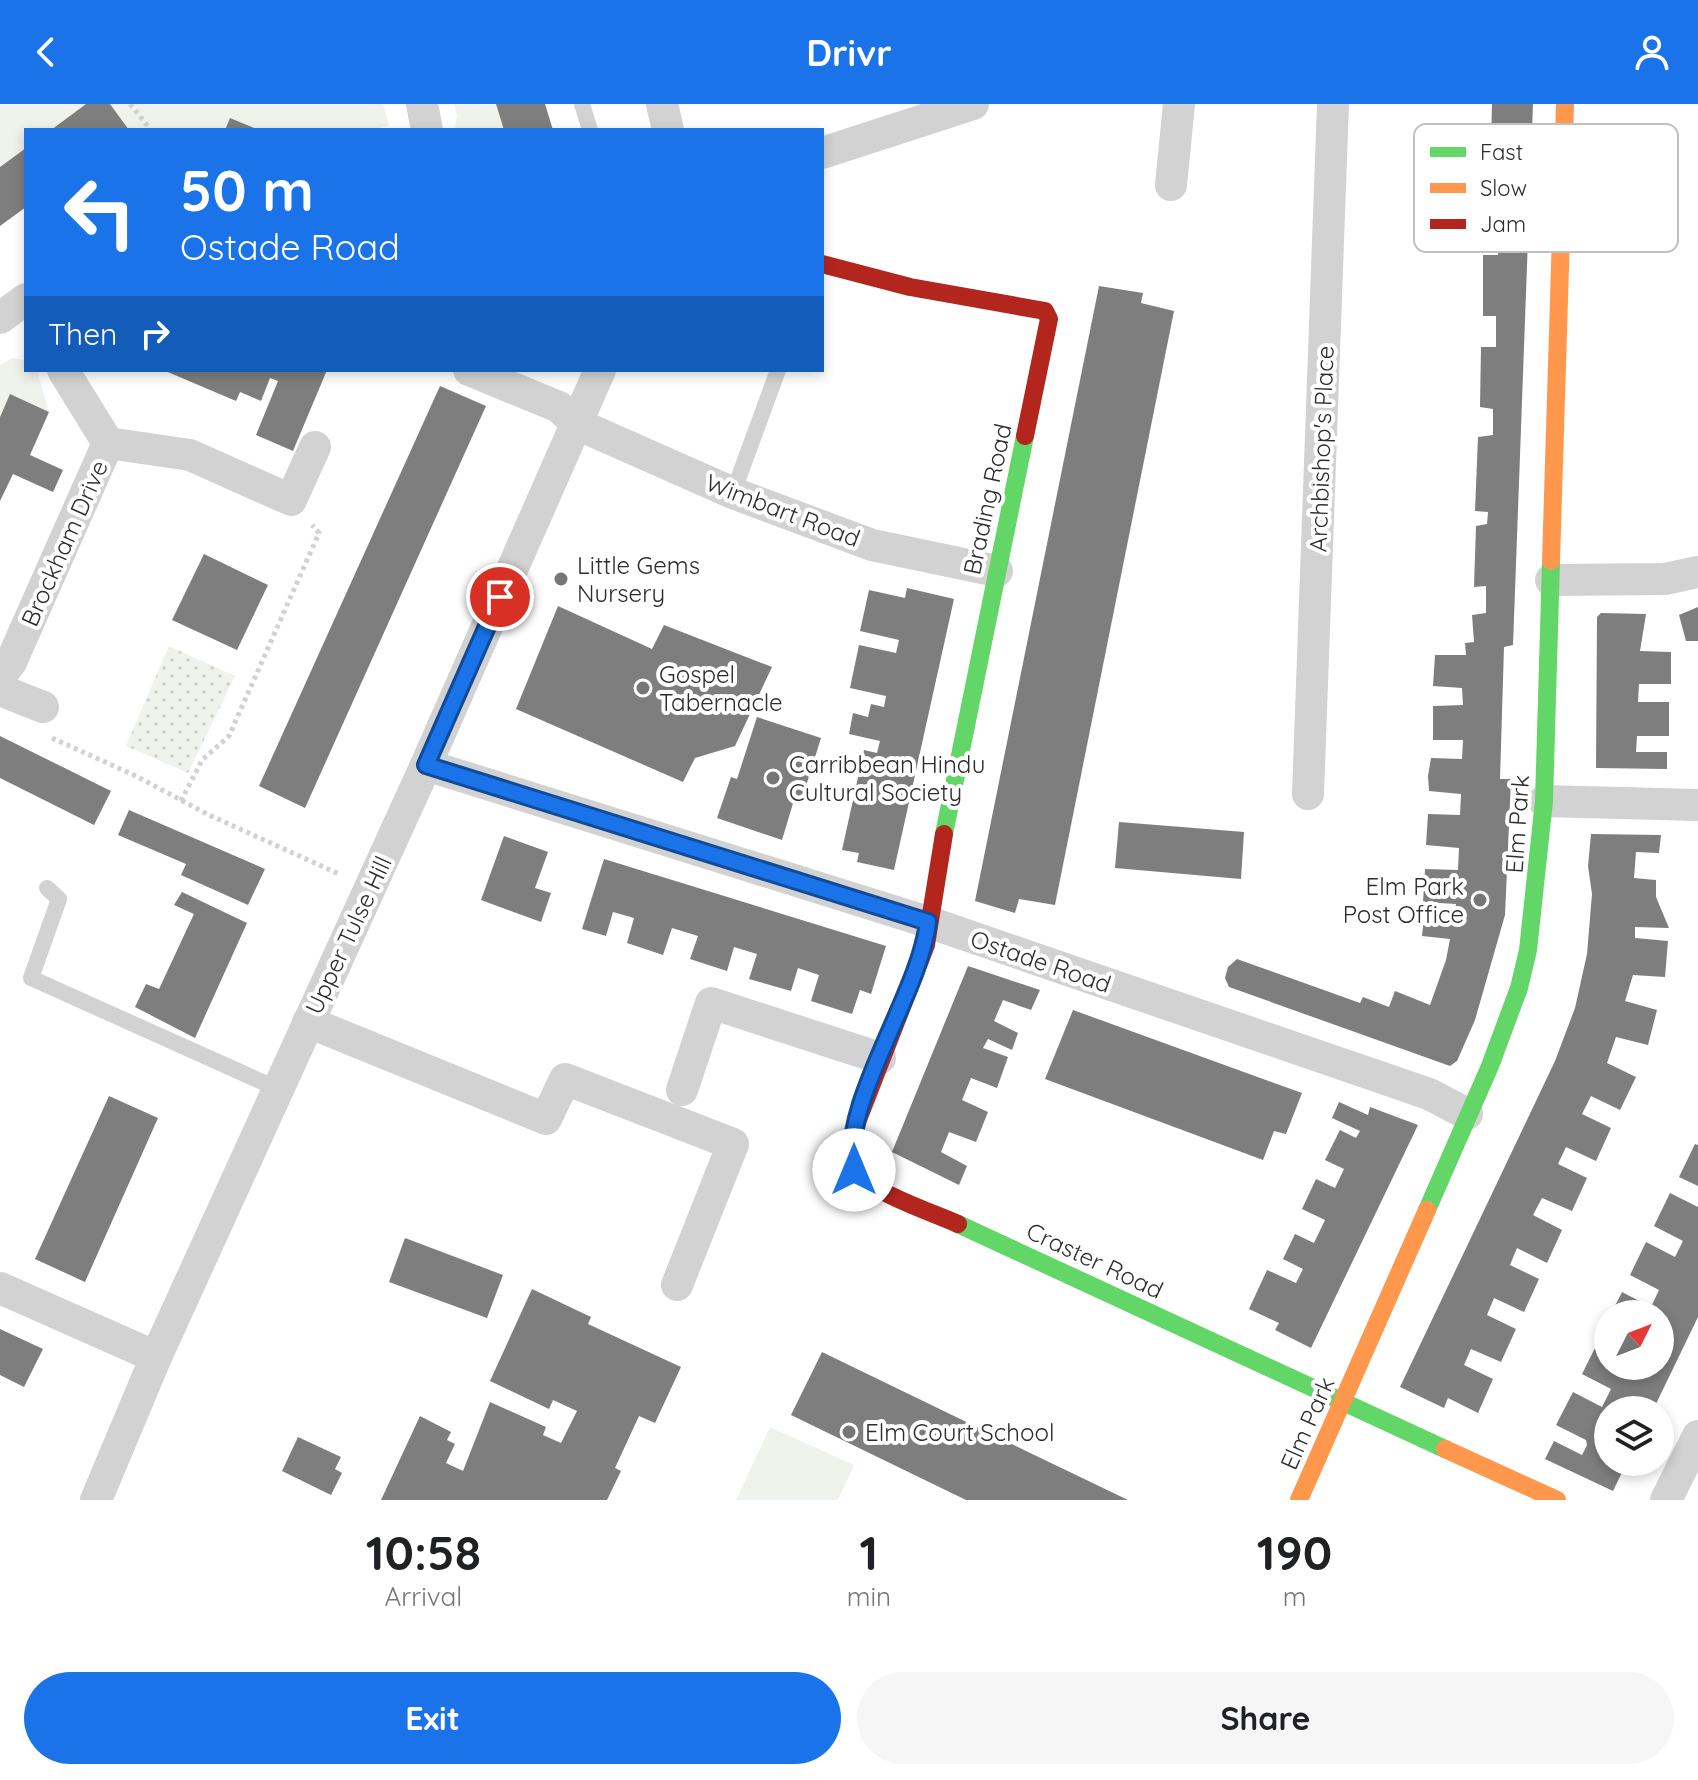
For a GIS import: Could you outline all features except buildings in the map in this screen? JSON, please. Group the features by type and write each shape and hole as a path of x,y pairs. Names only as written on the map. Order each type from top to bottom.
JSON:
{"street":[{"path":"422,104 427,128"},
{"path":"662,104 668,128"},
{"path":"824,152 973,104"},
{"path":"1171,185 1179,104"},
{"name":"Archbishop's Place","path":"1308,794 1333,104"},
{"name":"Elm Park","path":"1564,124 1565,104"},
{"name":"Elm Park","path":"1299,1500 1505,1028 1525,963 1536,899 1544,801 1561,252"},
{"name":"Brading Road","path":"824,265 910,287 1045,311 1049,319 928,922"},
{"name":"Brockham Drive","path":"0,676 11,662 108,443 64,372"},
{"name":"Wimbart Road","path":"479,372 519,380 559,407 577,424 733,493 872,545 997,571"},
{"name":"Upper Tulse Hill","path":"96,1500 156,1357 426,765 599,372"},
{"path":"108,443 190,455 291,500 315,447"},
{"path":"1551,580 1665,579 1698,572"},
{"path":"0,690 43,707"},
{"name":"Ostade Road","path":"426,765 928,922 1444,1100 1467,1114"},
{"path":"1544,801 1698,805"},
{"name":"Craster Road","path":"928,922 918,967 852,1135 854,1170 867,1182 1557,1500"},
{"path":"682,1090 711,1003 880,1058"},
{"path":"308,1022 546,1119 565,1079 733,1144 677,1285"},
{"path":"0,1288 156,1357"},
{"path":"1666,1500 1698,1436"}],"lane":[{"path":"582,104 589,128"},
{"path":"733,493 777,372"},
{"path":"47,888 59,899 31,978 278,1089"}],"path":[{"path":"130,104 149,128"},
{"path":"181,801 202,760 229,736 319,533 291,500"},
{"path":"43,707 34,730 369,888"}],"shaded area":[{"path":"0,104 86,104 54,128 24,128 24,149 0,167"},
{"path":"110,104 383,104 389,125 381,128 254,128 230,118 226,128 128,128"},
{"path":"454,104 496,104 503,128 455,128 457,115"},
{"path":"12,358 24,360 24,372 38,372 49,412 10,395 0,415 0,365"},
{"path":"169,646 235,676 188,773 126,746"},
{"path":"770,1427 854,1465 838,1500 736,1500"}],"traffic: fast":[{"path":"944,834 1025,436"},
{"path":"1427,1210 1490,1066 1519,988 1528,950 1544,801 1551,561"},
{"path":"958,1224 1445,1449"}],"traffic: slow":[{"path":"1564,124 1565,104"},
{"path":"1551,561 1560,252"},
{"path":"1299,1500 1427,1210"},
{"path":"1445,1449 1557,1500"}],"traffic: jam":[{"path":"824,265 910,287 1045,311 1049,319 1025,436"},
{"path":"944,834 926,945 852,1135 851,1150 858,1172 865,1180 904,1202 958,1224"}],"place":[{"name":"Little Gems Nursery","path":"561,579"},
{"name":"Gospel Tabernacle","path":"643,688"},
{"name":"Carribbean Hindu Cultural Society","path":"773,778"},
{"name":"Elm Park Post Office","path":"1480,900"},
{"name":"Elm Court School","path":"849,1432"}],"route":[{"path":"500,597 426,765 928,922 926,945 852,1135 850,1154 854,1170"}]}
